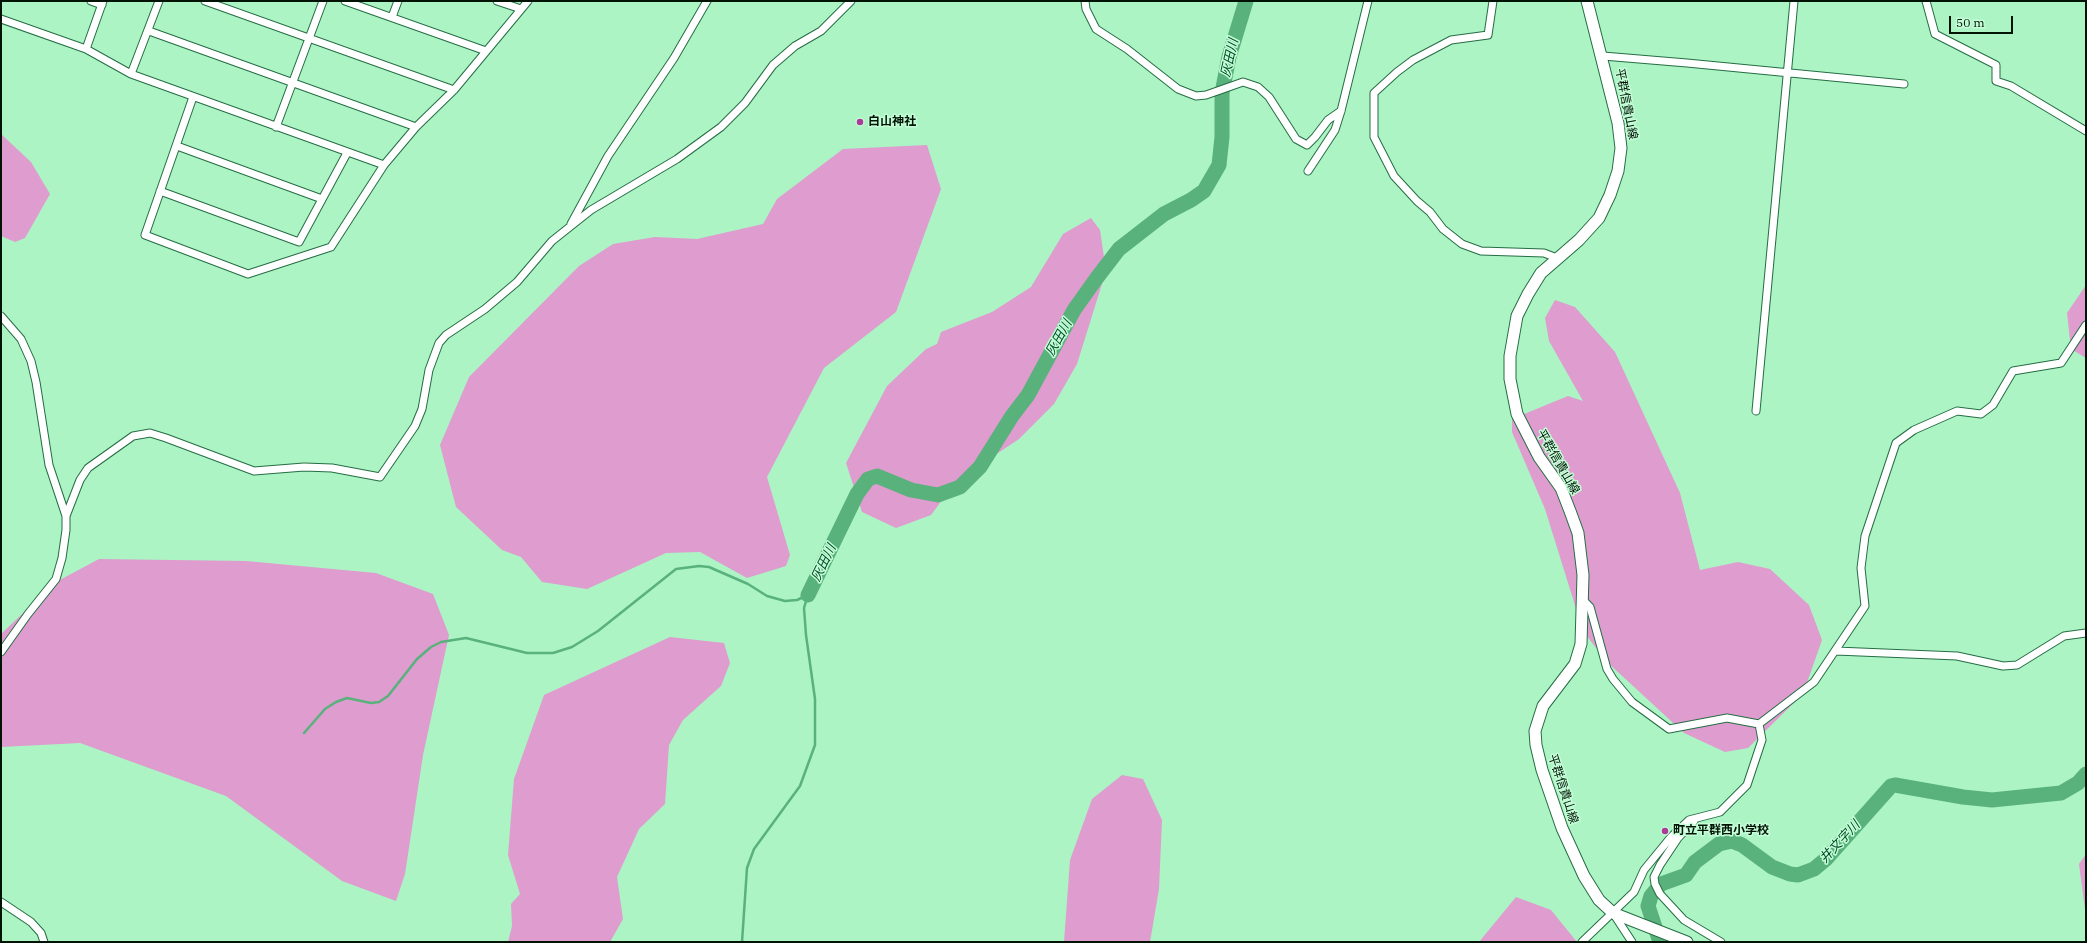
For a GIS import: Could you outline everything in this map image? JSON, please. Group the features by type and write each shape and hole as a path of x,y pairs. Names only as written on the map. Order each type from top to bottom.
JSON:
{"main road":[{"name":"平群信貴山線","path":"1587,1 1603,56 1618,123 1621,148 1618,171 1610,195 1599,218 1579,240 1541,273 1517,316 1510,356 1510,379 1517,414 1539,457 1561,488 1578,533 1583,575 1581,644 1575,664 1543,706 1535,731 1536,745 1542,770 1562,828 1584,876 1599,900 1613,913 1687,942"}],"street":[{"path":"86,49 102,3 91,1"},
{"path":"131,74 149,32 159,1"},
{"path":"205,1 454,90"},
{"path":"276,127 323,1"},
{"path":"345,1 486,51"},
{"path":"392,17 398,1"},
{"path":"497,1 521,9"},
{"path":"193,97 145,235 248,274 331,247 384,165 416,127 454,90 528,1"},
{"path":"570,228 608,156 674,58 707,1"},
{"path":"66,516 80,480 88,468 133,436 150,434 166,438 254,471 304,467 332,468 380,477 415,426 422,409 429,370 439,342 446,335 485,309 517,282 552,241 591,210 677,160 721,127 746,103 773,65 795,46 821,31 850,1"},
{"path":"1085,1 1086,9 1096,29 1128,49 1178,89 1196,96 1206,95 1243,82 1258,87 1269,97 1296,139 1307,145 1328,120 1341,111"},
{"path":"1308,171 1334,130 1341,111 1368,1"},
{"path":"1493,1 1488,35 1451,40 1414,60 1397,72 1374,93 1374,137 1394,176 1417,201 1430,212 1443,229 1462,244 1481,251 1544,253 1557,258"},
{"path":"1756,411 1789,73 1794,1"},
{"path":"1926,1 1935,34 1996,65 1996,81 2011,86 2086,132"},
{"path":"1,19 86,49 131,74 347,153 384,165"},
{"path":"149,32 416,127"},
{"path":"1603,56 1904,84"},
{"path":"177,146 322,199"},
{"path":"160,191 299,242 347,153"},
{"path":"1,316 21,339 31,361 36,382 49,465 66,516 66,530 62,558 56,578 1,652"},
{"path":"1583,600 1590,607 1608,669 1613,679 1632,702 1669,728 1727,718 1759,724 1814,682 1865,606 1861,568 1865,536 1896,443 1914,430 1957,411 1981,414 1993,405 2014,371 2061,363 2086,325"},
{"path":"1836,651 1957,656 2003,666 2017,665 2060,638 2086,633"},
{"path":"1582,942 1634,892 1644,870 1671,837 1689,820 1720,812 1747,785 1762,740 1759,724"},
{"path":"1697,818 1678,838 1660,865 1654,877 1655,884 1660,894 1684,920 1721,942"},
{"path":"1,902 31,922 41,933 44,942"},
{"path":"1613,913 1632,942"}],"shaded area":[{"path":"1,134 31,162 50,194 25,238 15,242 1,236"},
{"path":"927,145 941,189 896,312 824,368 767,477 790,555 786,566 747,578 700,552 666,553 587,589 542,582 521,557 502,550 456,507 440,445 469,377 579,266 613,244 655,237 697,239 763,224 777,199 843,149"},
{"path":"1091,218 1100,230 1106,271 1077,364 1054,404 1019,439 956,481 931,515 896,528 862,512 846,463 887,386 926,349 937,344 941,332 992,312 1031,287 1063,234"},
{"path":"2086,285 2086,358 2071,349 2067,313"},
{"path":"1555,300 1575,307 1615,352 1680,493 1700,570 1738,562 1770,569 1809,605 1822,640 1803,694 1748,748 1725,752 1684,733 1606,661 1583,631 1545,509 1512,432 1512,419 1568,396 1583,401 1549,341 1545,318"},
{"path":"99,559 246,561 376,573 433,594 449,635 423,755 405,874 396,901 342,881 226,796 80,743 1,747 1,634 56,582"},
{"path":"670,637 724,643 730,663 721,686 683,720 669,745 665,804 639,829 617,877 623,919 610,942 508,942 512,926 511,904 520,894 508,855 514,779 544,695"},
{"path":"1122,775 1143,779 1162,820 1159,889 1150,942 1064,942 1070,860 1092,799"},
{"path":"2086,854 2086,917 2079,864"},
{"path":"1516,897 1551,910 1577,942 1479,942"}],"waterway":[{"name":"灰田川","path":"808,595 857,494 868,479 877,476 911,490 938,495 960,487 980,467 1012,416 1028,395 1074,310 1119,249 1164,214 1191,200 1204,191 1219,165 1222,137 1222,93 1229,57 1246,1"},
{"path":"304,733 325,709 336,702 347,698 371,703 379,702 388,696 417,659 431,647 441,642 466,638 527,653 553,653 572,647 598,631 676,569 699,566 709,567 748,584 767,596 785,601 797,600 808,595"},
{"path":"742,942 747,868 754,849 800,786 815,745 815,699 806,635 804,608 808,595"},
{"name":"井文字川","path":"1660,942 1648,906 1651,896 1661,884 1686,875 1695,862 1719,844 1732,841 1742,845 1772,867 1790,874 1798,875 1814,869 1826,859 1891,786 1895,785 1963,797 1992,800 2061,793 2078,783 2086,774"}],"place":[{"name":"白山神社","path":"860,122"},
{"name":"町立平群西小学校","path":"1665,831"}]}
